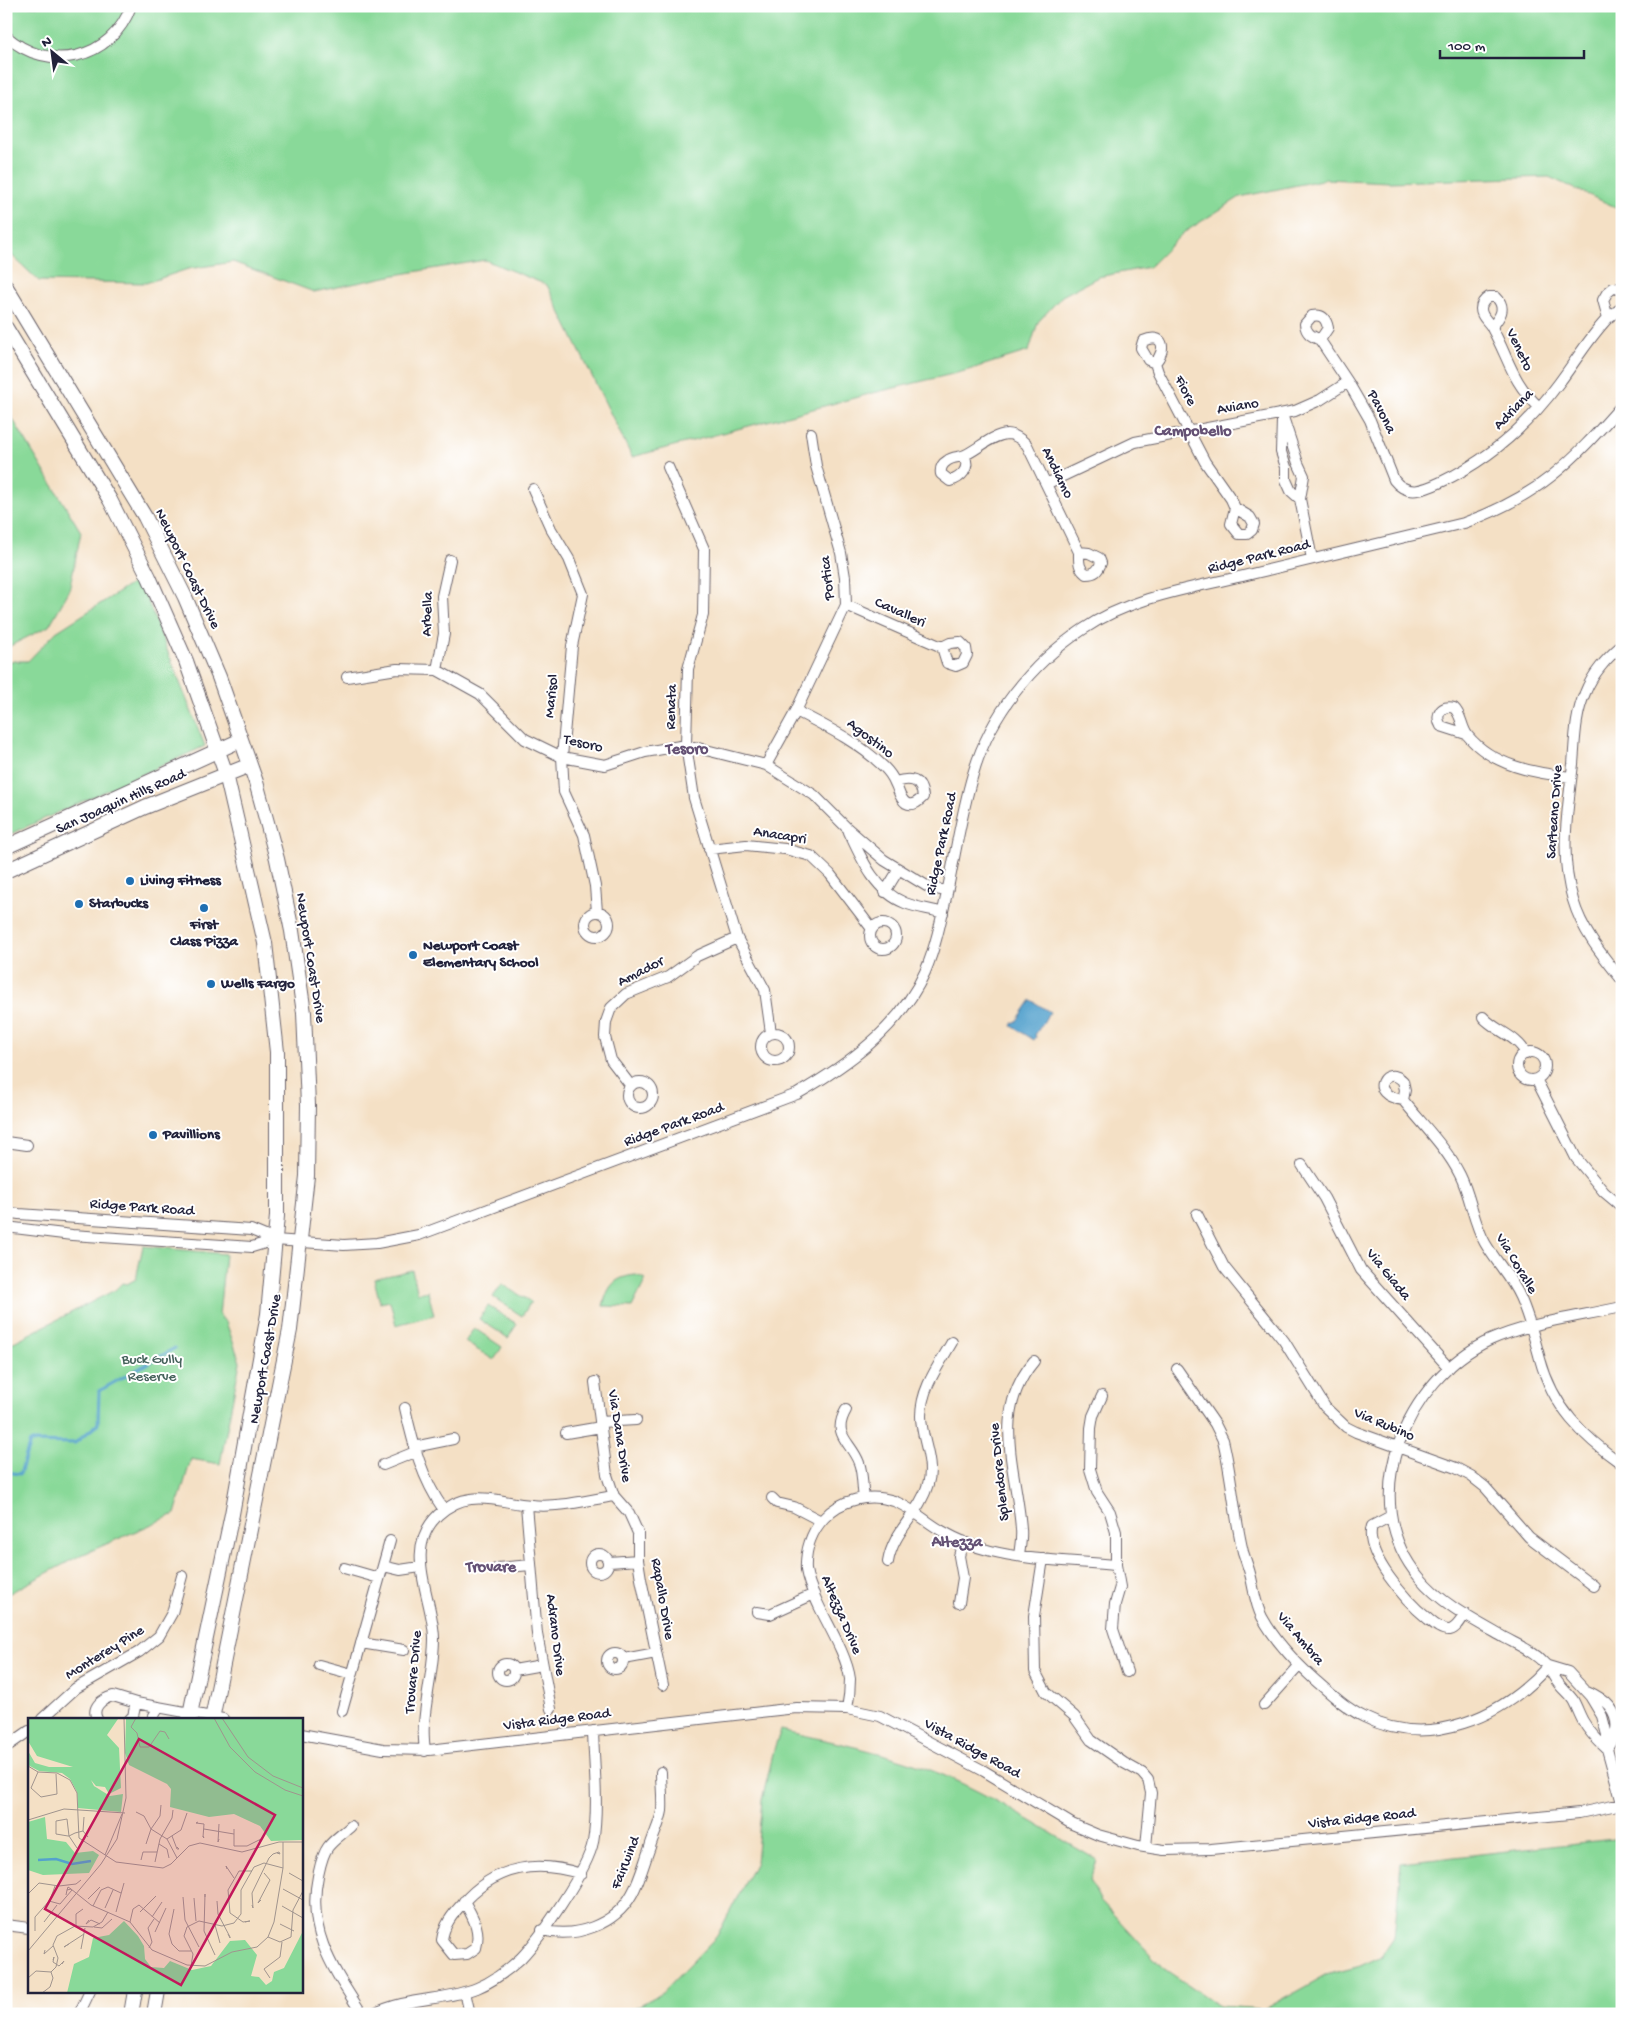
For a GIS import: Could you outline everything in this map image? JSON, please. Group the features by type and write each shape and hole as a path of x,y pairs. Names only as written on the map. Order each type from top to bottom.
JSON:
{"main road":[{"name":"Newport Coast Drive","path":"6,287 145,517 188,604 220,677 250,764 277,859 292,931 304,1013 308,1105 307,1167 300,1242 290,1330 216,1718"},
{"name":"Newport Coast Drive","path":"6,328 110,500 186,661 226,774 265,943 277,1052 278,1143 277,1216 268,1314 232,1514 189,1716"},
{"name":"San Joaquin Hills Road","path":"6,847 241,740"},
{"name":"San Joaquin Hills Road","path":"6,871 145,807 250,764"},
{"path":"131,2014 135,1992"},
{"path":"154,2014 158,1992"}],"street":[{"path":"6,36 20,47 38,56 80,56 102,46 110,39 120,28 131,6"},
{"path":"1608,318 1603,300 1613,288 1622,289"},
{"name":"Adriana","path":"1415,492 1443,481 1476,463 1508,439 1539,407 1608,318 1622,307"},
{"name":"Veneto","path":"1492,326 1515,379 1539,407"},
{"name":"Pavona","path":"1320,340 1370,420 1394,480 1398,486 1415,492"},
{"name":"Fiore","path":"1155,363 1205,462 1231,499 1235,508"},
{"name":"Aviano","path":"1046,484 1135,442 1282,414 1308,406 1348,382"},
{"name":"Ridge Park Road","path":"6,1212 252,1230 275,1240 344,1245 377,1243 419,1235 797,1094 832,1074 854,1058 903,1008 924,973 943,913 973,773 984,744 995,721 1012,697 1049,654 1082,629 1106,616 1158,596 1464,522 1515,501 1560,470 1581,452 1622,405"},
{"path":"1282,414 1304,476 1300,499 1312,559"},
{"path":"1282,414 1281,452 1286,466 1286,480 1291,491 1300,499"},
{"name":"Portica","path":"766,765 796,711 846,605 845,577 841,553 816,466 811,433"},
{"name":"Andiamo","path":"964,456 1000,436 1015,436 1027,445 1079,552"},
{"path":"1286,466 1298,463"},
{"name":"Renata","path":"668,467 704,549 703,615 688,669 686,745 694,798 737,938 765,990 771,1033"},
{"name":"Marisol","path":"533,489 550,529 568,559 583,594 572,646 562,757 564,792 584,835 595,886 596,912"},
{"name":"Arbella","path":"437,670 444,634 442,596 450,560"},
{"name":"Cavalleri","path":"846,605 942,648"},
{"name":"Sarteano Drive","path":"1622,646 1601,665 1584,694 1577,722 1565,839 1565,861 1570,890 1580,918 1589,936 1622,980"},
{"name":"Tesoro","path":"346,677 397,669 437,670 480,694 525,740 562,757 604,765 645,752 686,745 766,765 814,795 846,827 884,860 930,888 947,891"},
{"name":"Agostino","path":"796,711 844,735 885,768 895,782"},
{"path":"1466,734 1491,755 1507,763 1544,774 1571,777"},
{"name":"Tesoro","path":"846,827 866,867 885,892 906,903 943,913"},
{"name":"Anacapri","path":"709,849 746,845 785,849 811,856 830,874 872,929"},
{"path":"885,892 899,868"},
{"name":"Amador","path":"631,1086 611,1060 605,1037 606,1022 611,1008 626,994 668,977 697,956 737,938"},
{"path":"1483,1017 1492,1026 1515,1040 1526,1054"},
{"path":"1526,1054 1536,1054 1544,1061 1544,1072 1536,1079 1526,1079 1518,1072 1518,1061 1526,1054"},
{"path":"1536,1079 1576,1158 1604,1192 1622,1207"},
{"name":"Via Coralle","path":"1403,1100 1435,1138 1460,1176 1482,1236 1512,1280 1532,1326 1547,1380 1557,1400 1581,1432 1595,1445 1622,1464"},
{"path":"6,1142 27,1145"},
{"name":"Via Giada","path":"1302,1165 1324,1198 1361,1270 1449,1368"},
{"name":"Via Rubino","path":"1198,1214 1224,1267 1284,1341 1325,1407 1351,1430 1456,1468 1471,1476 1491,1493 1529,1537 1594,1586"},
{"name":"Ridge Park Road","path":"6,1227 72,1235 252,1247 275,1240"},
{"path":"1607,1750 1588,1730 1575,1702 1557,1682 1548,1666 1533,1653 1443,1600 1418,1576 1399,1545 1391,1516 1390,1482 1404,1430 1422,1397 1449,1368 1472,1350 1490,1340 1513,1331 1622,1307"},
{"path":"888,1562 894,1540 924,1495 931,1471 921,1418 924,1395 952,1342"},
{"name":"Splendore Drive","path":"1019,1556 1022,1530 1014,1485 1009,1420 1013,1394 1018,1382 1034,1361"},
{"name":"Via Ambra","path":"1177,1369 1215,1424 1222,1440 1243,1551 1250,1572 1256,1602 1272,1632 1299,1666 1351,1710 1382,1724 1415,1730 1451,1727 1488,1714 1524,1691 1548,1666"},
{"name":"Via Dana Drive","path":"595,1382 607,1475 614,1496"},
{"path":"1102,1396 1093,1416 1089,1457 1092,1481 1114,1522 1117,1546 1116,1565 1120,1587 1114,1604 1113,1629 1126,1672"},
{"path":"405,1408 415,1450 433,1493 444,1510"},
{"path":"846,1410 840,1424 841,1433 859,1462 864,1498"},
{"path":"566,1433 600,1424 636,1420"},
{"path":"383,1465 415,1450 453,1439"},
{"path":"383,1566 400,1570 420,1567 420,1555 425,1533 436,1517 444,1510 463,1500 485,1498 526,1505 558,1505 614,1496"},
{"name":"Rapallo Drive","path":"614,1496 629,1513 638,1533 638,1560 663,1685"},
{"path":"772,1498 778,1503 794,1507 821,1521"},
{"name":"Altezza Drive","path":"847,1710 850,1686 847,1666 814,1594 808,1576 806,1557 809,1544 821,1521 838,1506 850,1500 880,1498 894,1501 942,1531 993,1552 1042,1559 1116,1565"},
{"name":"Adrano Drive","path":"526,1505 537,1634 550,1709"},
{"path":"1391,1516 1372,1526 1370,1531 1371,1540 1381,1564 1401,1594 1414,1608 1442,1629 1453,1629 1465,1614"},
{"path":"342,1711 390,1541"},
{"path":"959,1604 963,1578 959,1556 963,1541"},
{"path":"1042,1559 1034,1616 1035,1671 1046,1692 1074,1716 1091,1740 1142,1773 1148,1780 1151,1793 1146,1847"},
{"path":"609,1562 638,1560"},
{"path":"497,1568 531,1565"},
{"name":"Trovare Drive","path":"420,1567 432,1616 434,1636 424,1724 424,1750"},
{"path":"344,1568 379,1578"},
{"name":"Monterey Pine","path":"43,1718 76,1688 139,1652 159,1636 172,1613 182,1576"},
{"path":"757,1612 770,1614 814,1594"},
{"path":"361,1643 404,1650"},
{"path":"624,1659 656,1653"},
{"path":"319,1665 352,1674"},
{"path":"514,1670 542,1665"},
{"path":"1264,1705 1299,1666"},
{"path":"1548,1666 1568,1672 1585,1691 1602,1716 1607,1736 1607,1750 1622,1804"},
{"path":"96,1718 94,1713 95,1709 108,1697 114,1696 189,1716 216,1718"},
{"path":"131,1718 136,1703"},
{"path":"152,1718 158,1707"},
{"name":"Vista Ridge Road","path":"302,1734 383,1749 424,1750 796,1708 847,1710 880,1716 984,1771 1072,1824 1098,1835 1164,1850 1212,1849 1579,1813 1622,1804"},
{"path":"374,2014 391,2006 465,1992 490,1982 522,1956 580,1874 591,1848 595,1827 593,1731"},
{"path":"6,1747 28,1732"},
{"name":"Fairwind","path":"542,1930 561,1934 575,1933 606,1921 624,1907 636,1886 662,1811 661,1772"},
{"path":"351,1826 328,1847 321,1863 315,1910 322,1944 327,1957 362,2014"},
{"path":"464,1901 477,1927 479,1937 476,1948 467,1954 454,1955 442,1940 444,1928 464,1901 478,1887 492,1878 523,1868 550,1866 580,1874"},
{"path":"6,1925 28,1928"},
{"path":"79,2014 90,1992"},
{"path":"465,1992 470,2014"}],"green space":[{"path":"6,6 1622,6 1622,210 1549,177 1389,182 1326,179 1240,197 1183,233 1149,267 1098,277 1062,296 1038,322 1029,351 965,371 873,393 632,457 547,285 485,260 395,275 314,292 233,262 188,269 146,283 39,281 6,250"},
{"path":"6,408 81,532 69,591 49,626 6,648"},
{"path":"139,579 205,746 6,836 6,661 28,661 56,632"},
{"name":"Buck Gully Reserve","path":"143,1246 225,1254 219,1316 226,1322 240,1362 220,1464 191,1459 175,1514 79,1556 6,1595 6,1346 115,1290 122,1283 127,1284 136,1279"},
{"path":"412,1270 418,1293 428,1291 434,1315 396,1325 390,1301 380,1303 374,1279"},
{"path":"636,1275 646,1279 632,1307 603,1306 607,1293 617,1280"},
{"path":"502,1284 531,1302 522,1316 493,1297"},
{"path":"488,1306 517,1324 508,1338 479,1319"},
{"path":"474,1328 502,1347 494,1360 465,1342"},
{"path":"781,1730 843,1744 924,1767 1002,1804 1097,1860 1090,1880 1100,1900 1163,1968 1219,2006 1265,2009 1326,1975 1357,1967 1381,1956 1394,1937 1401,1863 1622,1838 1622,2014 623,2014 662,1993 717,1936 756,1862 762,1800 775,1746"}],"water":[{"path":"1031,1000 1050,1012 1035,1035 1034,1040 1012,1026"}],"waterway":[{"path":"6,1472 20,1474 30,1442 75,1443 98,1424 99,1391 175,1348"}],"place":[{"name":"Living Fitness","path":"130,881"},
{"name":"Starbucks","path":"79,904"},
{"name":"First Class Pizza","path":"204,908"},
{"name":"Newport Coast Elementary School","path":"413,955"},
{"name":"Wells Fargo","path":"211,984"},
{"name":"Pavillions","path":"153,1135"}],"district":[{"name":"Campobello","path":"1193,432"},
{"name":"Tesoro","path":"687,750"},
{"name":"Altezza","path":"957,1543"},
{"name":"Trovare","path":"491,1568"}]}
